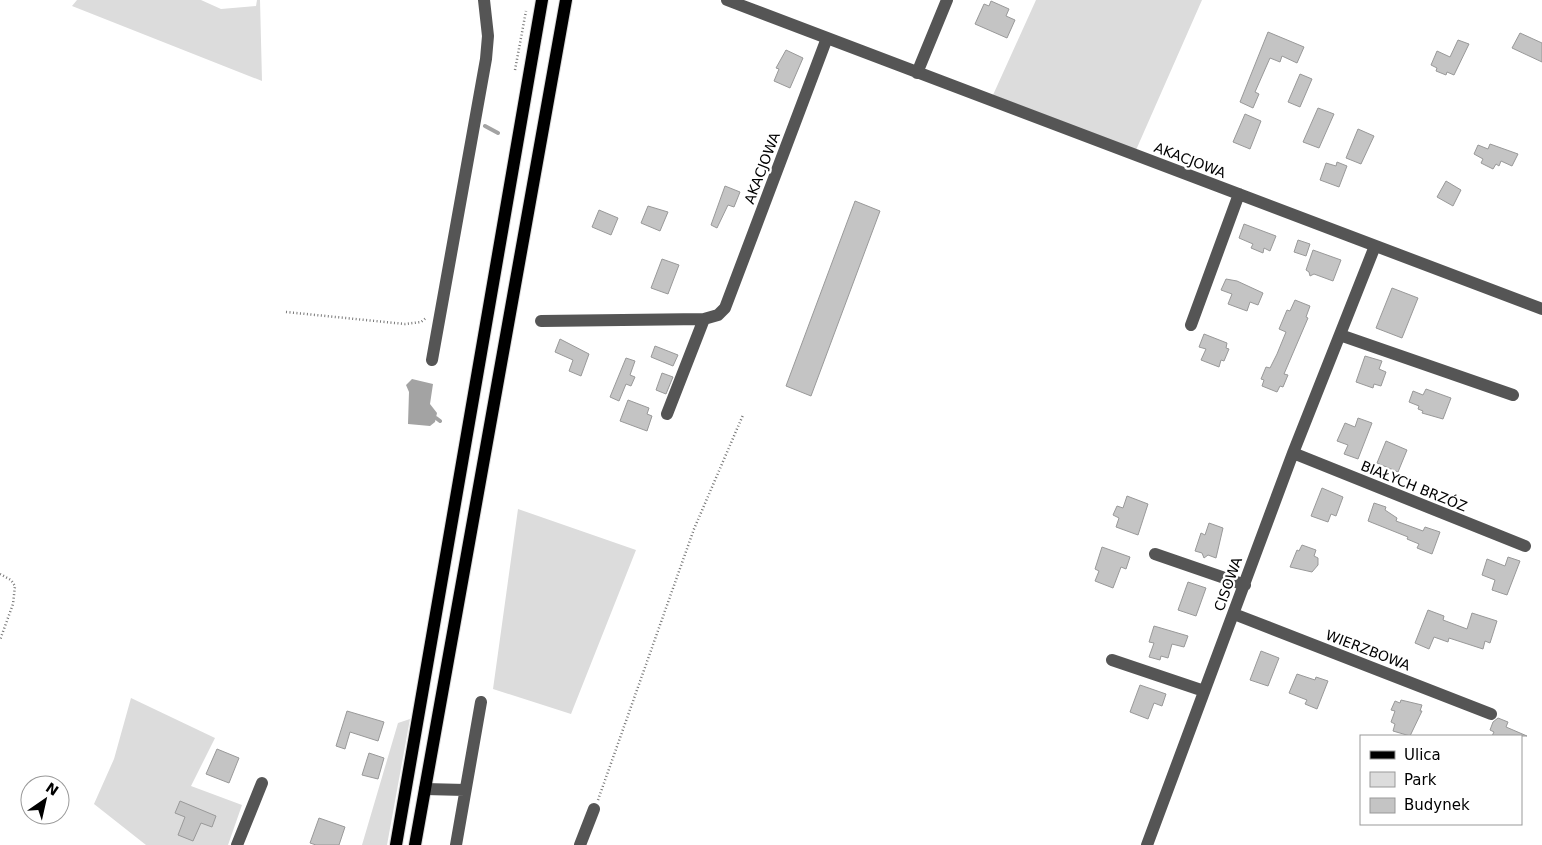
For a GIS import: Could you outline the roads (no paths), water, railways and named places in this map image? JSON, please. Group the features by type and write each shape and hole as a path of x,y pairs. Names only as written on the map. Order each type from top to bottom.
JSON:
{"main road":[{"path":"396,845 542,0"},
{"path":"415,845 566,0"}],"street":[{"path":"432,360 486,59 488,36 484,0"},
{"name":"AKACJOWA","path":"727,0 1542,310"},
{"path":"917,73 947,0"},
{"name":"AKACJOWA","path":"704,320 718,316 726,308 827,38"},
{"path":"1191,325 1239,194"},
{"name":"CISOWA","path":"1146,845 1293,453 1375,246"},
{"path":"541,321 704,320 667,414"},
{"path":"1340,335 1513,395"},
{"name":"BIAŁYCH BRZÓZ","path":"1293,453 1525,546"},
{"path":"1156,554 1245,585"},
{"name":"WIERZBOWA","path":"1234,614 1491,714"},
{"path":"1112,660 1204,691"},
{"path":"456,845 481,702"},
{"path":"237,845 262,783"},
{"path":"425,789 465,790"},
{"path":"580,845 594,809"}],"waterway":[{"path":"485,126 498,133"},
{"path":"436,418 440,421"}]}
